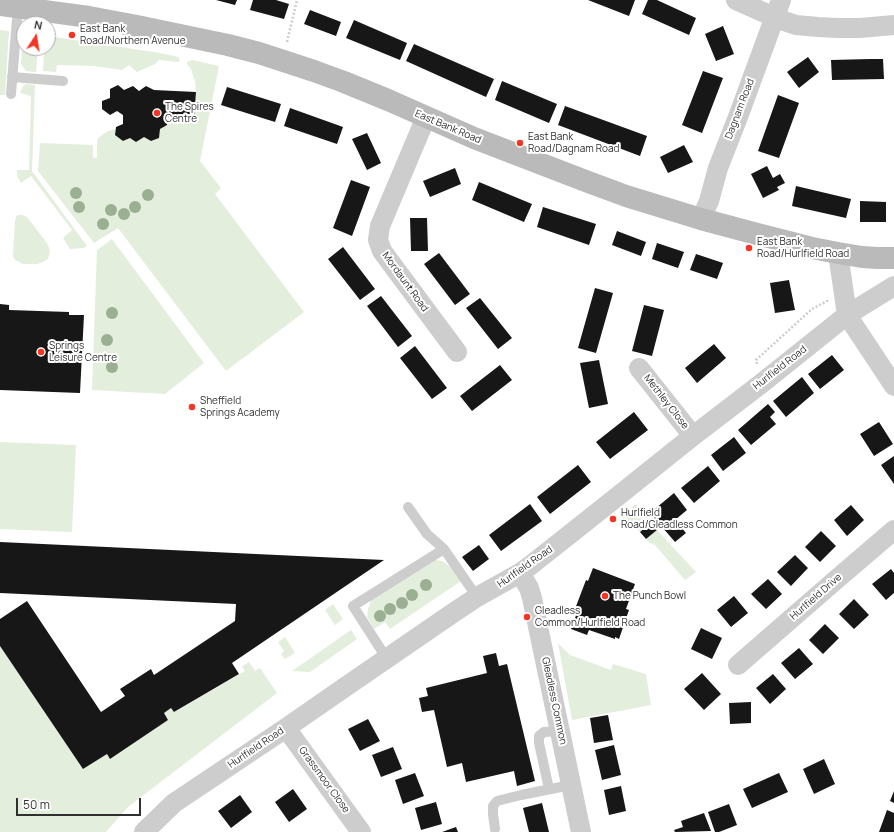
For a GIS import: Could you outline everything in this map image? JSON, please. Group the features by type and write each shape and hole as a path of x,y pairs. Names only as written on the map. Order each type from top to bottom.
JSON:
{"street":[{"path":"736,0 778,9 796,25 818,28 860,28 894,25"},
{"name":"East Bank Road","path":"9,6 89,17 137,26 228,45 283,60 344,82 474,138 626,196 701,219 838,253 877,258 894,258"},
{"name":"Dagnam Road","path":"701,219 709,201 718,168 778,9"},
{"name":"Mordaunt Road","path":"426,117 380,226 378,240 382,251 457,352"},
{"path":"838,253 848,314 894,386"},
{"name":"Hurlfield Road","path":"144,832 174,803 477,597 520,572 848,314 894,286"},
{"name":"Methley Close","path":"639,368 693,436"},
{"name":"Hurlfield Drive","path":"738,665 894,530"},
{"name":"Gleadless Common","path":"520,572 529,588 532,598 581,832"},
{"name":"Grassmoor Close","path":"286,728 361,832"}],"lane":[{"path":"9,6 12,77 11,94"},
{"path":"12,77 63,81"},
{"path":"408,507 427,534 444,549 477,597"},
{"path":"387,659 353,606 444,549"},
{"path":"549,789 539,743 539,736 544,732 560,731"},
{"path":"495,829 493,814 494,806 497,801 571,785"}],"path":[{"path":"283,60 296,0"},
{"path":"762,383 756,360 812,309 827,301"}],"green space":[{"path":"0,30 9,31 5,95 0,95"},
{"path":"56,37 160,53 178,57 180,60 178,62 159,60 155,64 137,72 129,65 122,70 94,66 57,65 56,72 43,71 44,56 56,56"},
{"path":"22,56 37,56 36,72 26,71 21,64"},
{"path":"192,60 219,66 200,161 221,188 215,194 304,312 226,371 118,228 94,243 38,171 40,143 93,145 93,158 97,158 98,138 106,132 115,129 115,135 123,141 130,138 144,137 151,141 159,138 160,129 167,125 167,117 194,118 196,92 195,81 191,69 187,64 187,62"},
{"path":"26,84 35,85 32,171 87,246 84,248 70,249 63,238 72,230 31,176 21,183 17,176 17,170 29,170 31,96 20,93 23,86"},
{"path":"18,215 27,217 47,243 50,251 48,259 37,264 23,264 15,260 13,256 15,221"},
{"path":"112,239 204,363 165,394 92,390 97,250"},
{"path":"0,442 76,445 72,532 0,529"},
{"path":"636,504 651,522 640,532 630,524 624,522 620,516"},
{"path":"657,530 696,572 685,580 655,545 646,539"},
{"path":"435,560 442,561 454,569 461,581 390,629 385,622 374,629 367,617 371,600"},
{"path":"333,604 343,619 335,625 325,610"},
{"path":"351,630 357,639 310,672 292,671"},
{"path":"285,637 295,653 285,659 281,654 284,651 278,642"},
{"path":"558,643 570,655 611,670 613,664 646,674 651,705 572,720"},
{"path":"0,646 83,769 107,754 110,759 168,720 164,713 171,708 175,712 245,671 242,666 249,662 255,671 260,668 277,693 128,807 106,832 0,832"}],"building":[{"path":"216,0 237,0 235,5"},
{"path":"253,0 276,0 289,4 284,19 250,10"},
{"path":"588,0 635,0 629,16"},
{"path":"648,0 657,0 696,18 689,35 642,14"},
{"path":"310,10 341,22 336,36 304,24"},
{"path":"354,20 407,43 400,60 346,38"},
{"path":"723,26 734,54 716,61 705,34"},
{"path":"414,44 494,79 486,97 406,61"},
{"path":"808,57 819,72 799,88 787,72"},
{"path":"883,59 884,79 832,80 831,60"},
{"path":"703,71 723,78 702,133 682,125"},
{"path":"502,81 557,104 549,123 495,100"},
{"name":"The Spires Centre","path":"118,85 124,90 133,86 139,91 146,86 154,90 196,92 194,118 167,117 167,125 160,129 159,138 151,141 144,137 136,142 130,138 123,141 115,135 116,127 123,124 123,115 117,111 110,115 102,109 102,101 110,98 110,89"},
{"path":"227,87 281,104 275,122 221,105"},
{"path":"778,95 799,103 779,158 758,151"},
{"path":"565,106 647,136 640,156 558,125"},
{"path":"290,108 343,127 337,144 284,126"},
{"path":"367,133 381,163 367,170 352,139"},
{"path":"684,145 693,162 668,173 660,157"},
{"path":"767,166 773,178 780,174 785,183 777,187 779,190 763,198 751,174"},
{"path":"455,168 461,184 430,197 423,181"},
{"path":"351,180 370,187 352,236 333,228"},
{"path":"479,182 532,204 524,222 472,200"},
{"path":"796,186 851,199 846,218 792,206"},
{"path":"860,201 886,202 886,222 860,222"},
{"path":"543,207 596,224 589,245 537,227"},
{"path":"410,218 427,218 428,251 411,251"},
{"path":"617,231 646,242 641,256 612,245"},
{"path":"657,243 684,252 678,268 652,259"},
{"path":"343,247 375,289 360,300 328,259"},
{"path":"439,253 470,294 455,305 424,264"},
{"path":"696,254 723,263 717,279 690,270"},
{"path":"789,280 795,310 775,313 770,283"},
{"path":"595,288 613,293 596,353 578,348"},
{"path":"381,296 412,336 398,347 367,306"},
{"path":"480,298 512,338 498,349 466,308"},
{"name":"Springs Leisure Centre","path":"0,304 9,305 9,310 69,312 69,315 84,315 80,393 0,390"},
{"path":"644,305 664,310 652,356 632,351"},
{"path":"714,344 726,358 697,383 685,368"},
{"path":"415,346 447,388 432,399 400,358"},
{"path":"832,355 844,370 820,389 808,374"},
{"path":"599,360 608,404 589,408 580,363"},
{"path":"500,365 512,380 472,411 460,396"},
{"path":"802,377 814,393 786,417 773,401"},
{"path":"768,404 775,412 770,417 776,424 751,445 738,430"},
{"path":"634,412 648,430 610,459 596,442"},
{"path":"879,422 893,444 874,456 860,434"},
{"path":"734,437 746,453 723,471 711,455"},
{"path":"894,456 894,484 881,465"},
{"path":"578,465 591,482 550,514 537,497"},
{"path":"708,466 720,481 694,503 681,488"},
{"path":"674,493 687,510 675,520 686,533 675,542 650,513"},
{"path":"530,504 542,521 501,551 489,535"},
{"path":"851,505 864,520 847,536 834,520"},
{"path":"651,522 657,530 646,539 640,532"},
{"path":"821,531 836,546 820,562 805,547"},
{"path":"0,542 384,560 232,663 239,674 174,712 171,708 164,713 168,720 110,759 107,754 83,769 0,646 0,619 27,601 101,712 125,696 120,689 151,669 154,675 235,621 236,604 0,593"},
{"path":"479,545 489,559 473,571 462,557"},
{"path":"795,555 808,568 791,586 777,572"},
{"name":"The Punch Bowl","path":"593,568 635,584 626,609 629,610 619,639 589,630 587,635 571,629 578,610 575,609 586,580 588,581"},
{"path":"891,569 894,573 894,593 886,600 872,584"},
{"path":"768,579 782,594 766,609 751,594"},
{"path":"734,596 748,613 731,627 717,610"},
{"path":"854,599 869,615 854,629 839,614"},
{"path":"825,624 839,638 823,654 809,640"},
{"path":"701,628 722,638 712,659 691,649"},
{"path":"799,648 813,664 795,679 781,663"},
{"path":"496,653 499,666 507,664 535,781 517,786 514,771 466,782 462,763 447,767 434,710 422,712 419,698 428,696 426,688 487,673 483,656"},
{"path":"702,673 721,694 704,710 684,689"},
{"path":"773,674 786,689 770,704 756,688"},
{"path":"751,702 751,723 730,724 729,703"},
{"path":"608,715 613,740 594,743 590,718"},
{"path":"368,719 380,741 360,751 348,729"},
{"path":"614,745 621,775 602,780 595,750"},
{"path":"393,747 402,769 381,777 372,755"},
{"path":"824,759 835,784 814,794 803,769"},
{"path":"415,773 424,796 403,804 395,780"},
{"path":"779,773 788,792 752,808 743,789"},
{"path":"621,786 626,811 609,815 604,790"},
{"path":"293,789 307,809 289,822 275,802"},
{"path":"894,791 894,803 890,801"},
{"path":"240,795 252,812 231,828 218,811"},
{"path":"436,802 442,824 421,830 415,808"},
{"path":"542,803 549,832 529,832 523,808"},
{"path":"729,804 737,825 719,832 715,832 708,812"},
{"path":"887,810 894,813 894,832 879,832"},
{"path":"704,813 711,831 675,832 674,830 683,827 681,821"},
{"path":"456,827 458,832 442,832"}],"place":[{"name":"East Bank Road/Northern Avenue","path":"72,35"},
{"name":"The Spires Centre","path":"157,113"},
{"name":"East Bank Road/Dagnam Road","path":"520,143"},
{"name":"East Bank Road/Hurlfield Road","path":"749,248"},
{"name":"Springs Leisure Centre","path":"41,352"},
{"name":"Sheffield Springs Academy","path":"192,407"},
{"name":"Hurlfield Road/Gleadless Common","path":"613,519"},
{"name":"The Punch Bowl","path":"605,596"},
{"name":"Gleadless Common/Hurlfield Road","path":"527,617"}]}
